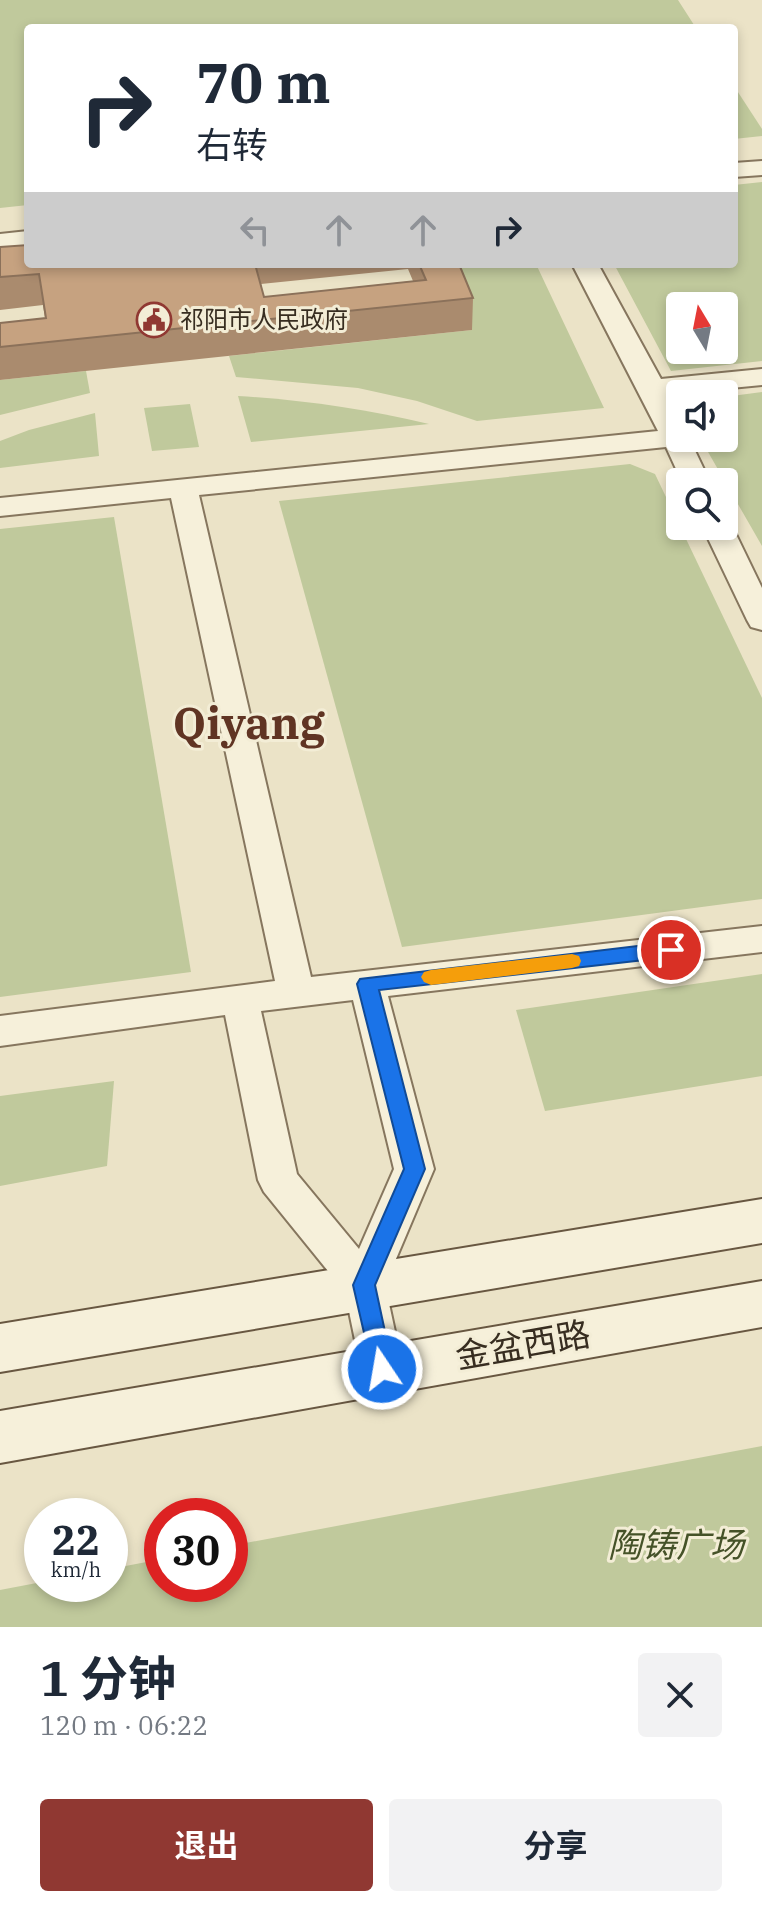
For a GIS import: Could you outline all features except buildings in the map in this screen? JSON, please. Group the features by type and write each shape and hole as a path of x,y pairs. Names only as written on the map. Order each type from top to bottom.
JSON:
{"main road":[{"path":"0,1348 762,1221"},
{"name":"金盆西路","path":"0,1437 762,1304"}],"street":[{"path":"738,170 762,168"},
{"path":"0,241 24,238"},
{"path":"587,268 666,418"},
{"path":"652,388 762,377"},
{"path":"0,507 666,439"},
{"path":"183,489 296,992"},
{"path":"724,540 762,620"},
{"path":"0,1031 296,992 762,939"},
{"path":"364,1285 414,1169 367,984"},
{"path":"240,999 278,1180 364,1285 382,1369"}],"green space":[{"path":"0,0 678,0 693,24 24,24 24,205 0,208"},
{"path":"738,92 762,129 762,136 738,139"},
{"path":"762,182 762,361 738,364 738,292 666,292 666,362 616,268 738,268 738,185"},
{"path":"447,268 538,268 604,408 477,421 417,401 358,388 236,377 229,356 472,330"},
{"path":"667,364 735,364 671,371"},
{"path":"86,371 90,393 0,415 0,380"},
{"path":"762,392 762,546 738,504 738,468 717,468 708,452 738,452 738,395"},
{"path":"238,396 334,406 429,424 251,442"},
{"path":"190,404 199,447 152,451 144,408"},
{"path":"95,413 99,456 0,468 0,441"},
{"path":"630,464 655,474 666,497 666,540 687,540 762,698 762,899 402,947 279,501"},
{"path":"114,517 191,972 0,997 0,529"},
{"path":"762,974 762,1076 545,1111 516,1010"},
{"path":"114,1081 107,1166 0,1186 0,1096"},
{"name":"陶铸广场","path":"762,1446 762,1627 0,1627 0,1590 24,1585 24,1602 128,1602 128,1566 144,1562 144,1602 248,1602 248,1543"}],"slow traffic":[{"path":"431,977 572,961"}],"place":[{"name":"祁阳市人民政府","path":"154,320"}],"district":[{"name":"Qiyang","path":"249,724"}],"route":[{"path":"382,1369 364,1285 414,1169 367,984 671,950"}]}
